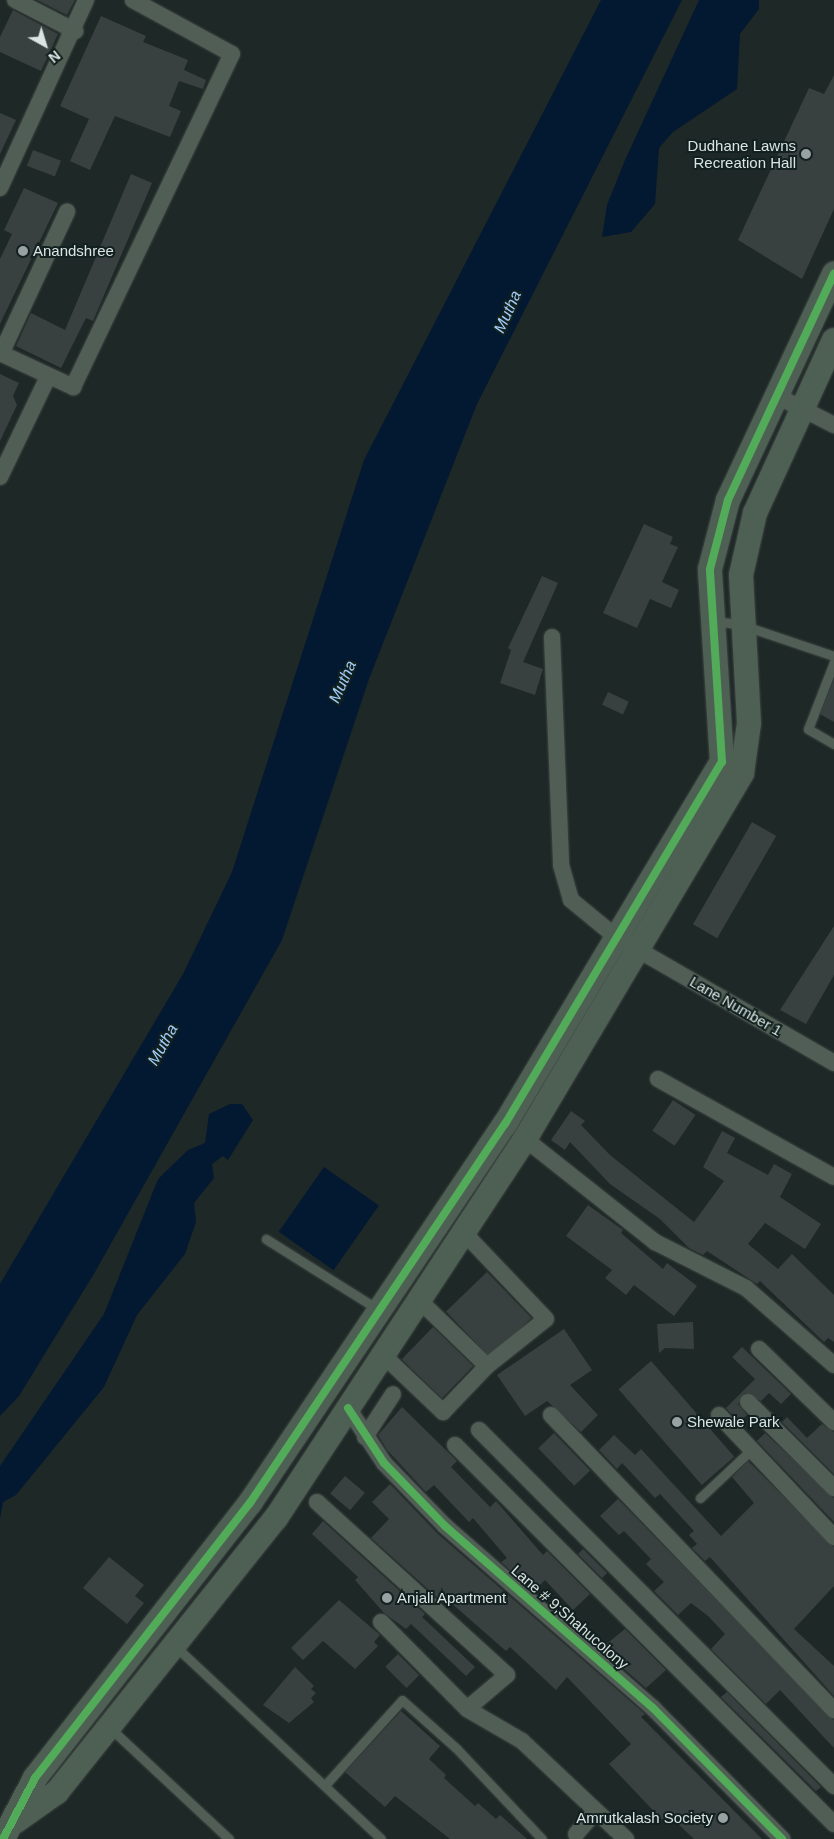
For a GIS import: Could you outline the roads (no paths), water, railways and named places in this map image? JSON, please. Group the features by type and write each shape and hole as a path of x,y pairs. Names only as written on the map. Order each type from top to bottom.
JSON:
{"street":[{"path":"15,0 75,31"},
{"path":"0,188 75,31 86,0"},
{"path":"67,212 0,354 47,379 73,387 232,54 133,0"},
{"path":"9,1834 36,1778 250,1503 504,1124 722,762 710,569 728,500 834,274"},
{"path":"9,1834 57,1792 172,1643 276,1518 383,1355 421,1302 525,1140 742,773 749,723 740,575 755,513 834,340"},
{"path":"0,477 47,379"},
{"path":"777,396 834,425"},
{"name":"Lane Number 1","path":"552,637 564,887 580,911 616,937 834,1063"},
{"path":"658,1079 834,1177"},
{"path":"525,1140 655,1242 746,1288 834,1365"},
{"path":"383,1355 443,1412 487,1366 546,1319 464,1234"},
{"path":"421,1302 487,1366"},
{"path":"759,1349 834,1422"},
{"path":"365,1437 393,1394"},
{"path":"748,1402 834,1488"},
{"name":"Lane # 9;Shahucolony","path":"348,1408 365,1437 384,1463 445,1526 653,1708 782,1839"},
{"path":"550,1415 834,1710"},
{"path":"719,1415 834,1537"},
{"path":"479,1430 834,1786"},
{"path":"455,1445 834,1824"},
{"path":"317,1502 506,1675 468,1709"},
{"path":"381,1622 468,1709 522,1741 626,1839"},
{"path":"576,1834 596,1810"}],"lane":[{"path":"713,620 742,625 834,656"},
{"path":"834,662 808,729 834,744"},
{"path":"266,1239 379,1310"},
{"path":"700,1498 752,1449"},
{"path":"172,1643 326,1784 381,1839"},
{"path":"326,1784 402,1700 456,1748 542,1839"},
{"path":"109,1726 229,1839"}],"water":[{"name":"Mutha","path":"601,0 682,0 477,404 369,679 282,940 95,1272 19,1396 0,1416 0,1284 183,974 232,872 364,460"},
{"path":"699,0 759,0 759,9 740,34 737,89 673,132 659,148 655,204 631,232 602,237 607,205 625,160"},
{"path":"230,1104 242,1104 253,1120 228,1160 223,1156 212,1164 214,1178 194,1203 196,1222 185,1254 137,1315 104,1387 16,1495 3,1502 0,1519 0,1466 104,1314 158,1179 188,1150 205,1143 209,1114"},
{"path":"324,1167 379,1205 334,1270 279,1232"}],"place":[{"name":"Dudhane Lawns Recreation Hall","path":"806,154"},
{"name":"Anandshree","path":"23,251"},
{"name":"Shewale Park","path":"677,1422"},
{"name":"Anjali Apartment","path":"387,1598"},
{"name":"Amrutkalash Society","path":"723,1818"}]}
